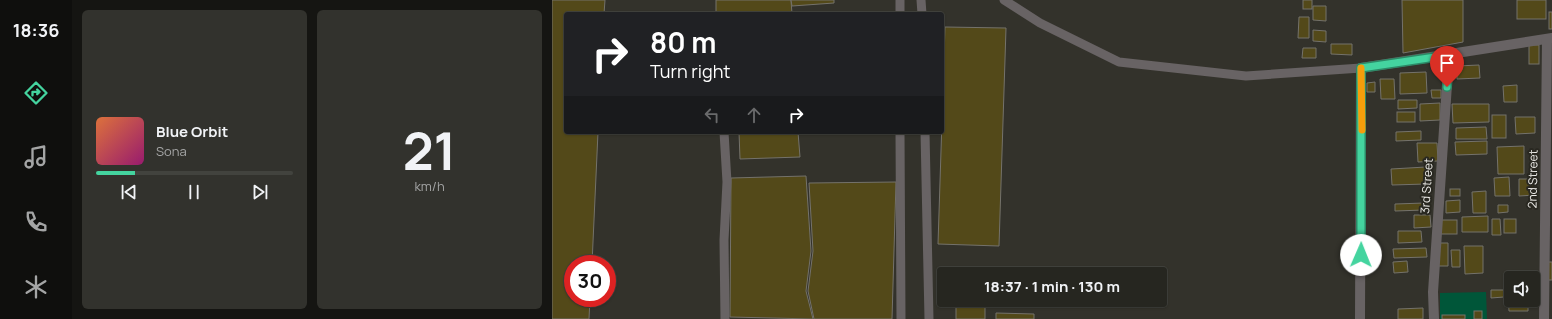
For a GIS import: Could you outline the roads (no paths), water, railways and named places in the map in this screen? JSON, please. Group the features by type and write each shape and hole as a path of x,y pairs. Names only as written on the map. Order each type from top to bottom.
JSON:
{"street":[{"path":"1360,319 1361,68 1550,38"},
{"name":"2nd Street","path":"1544,319 1550,38"},
{"name":"3rd Street","path":"1434,319 1433,292 1449,55"}],"lane":[{"path":"900,0 900,12"},
{"path":"921,0 922,12"},
{"path":"1004,0 1040,23 1119,62 1246,76 1361,68"},
{"path":"724,134 727,182 724,240 724,319"},
{"path":"900,134 901,319"},
{"path":"925,134 930,319"}]}
